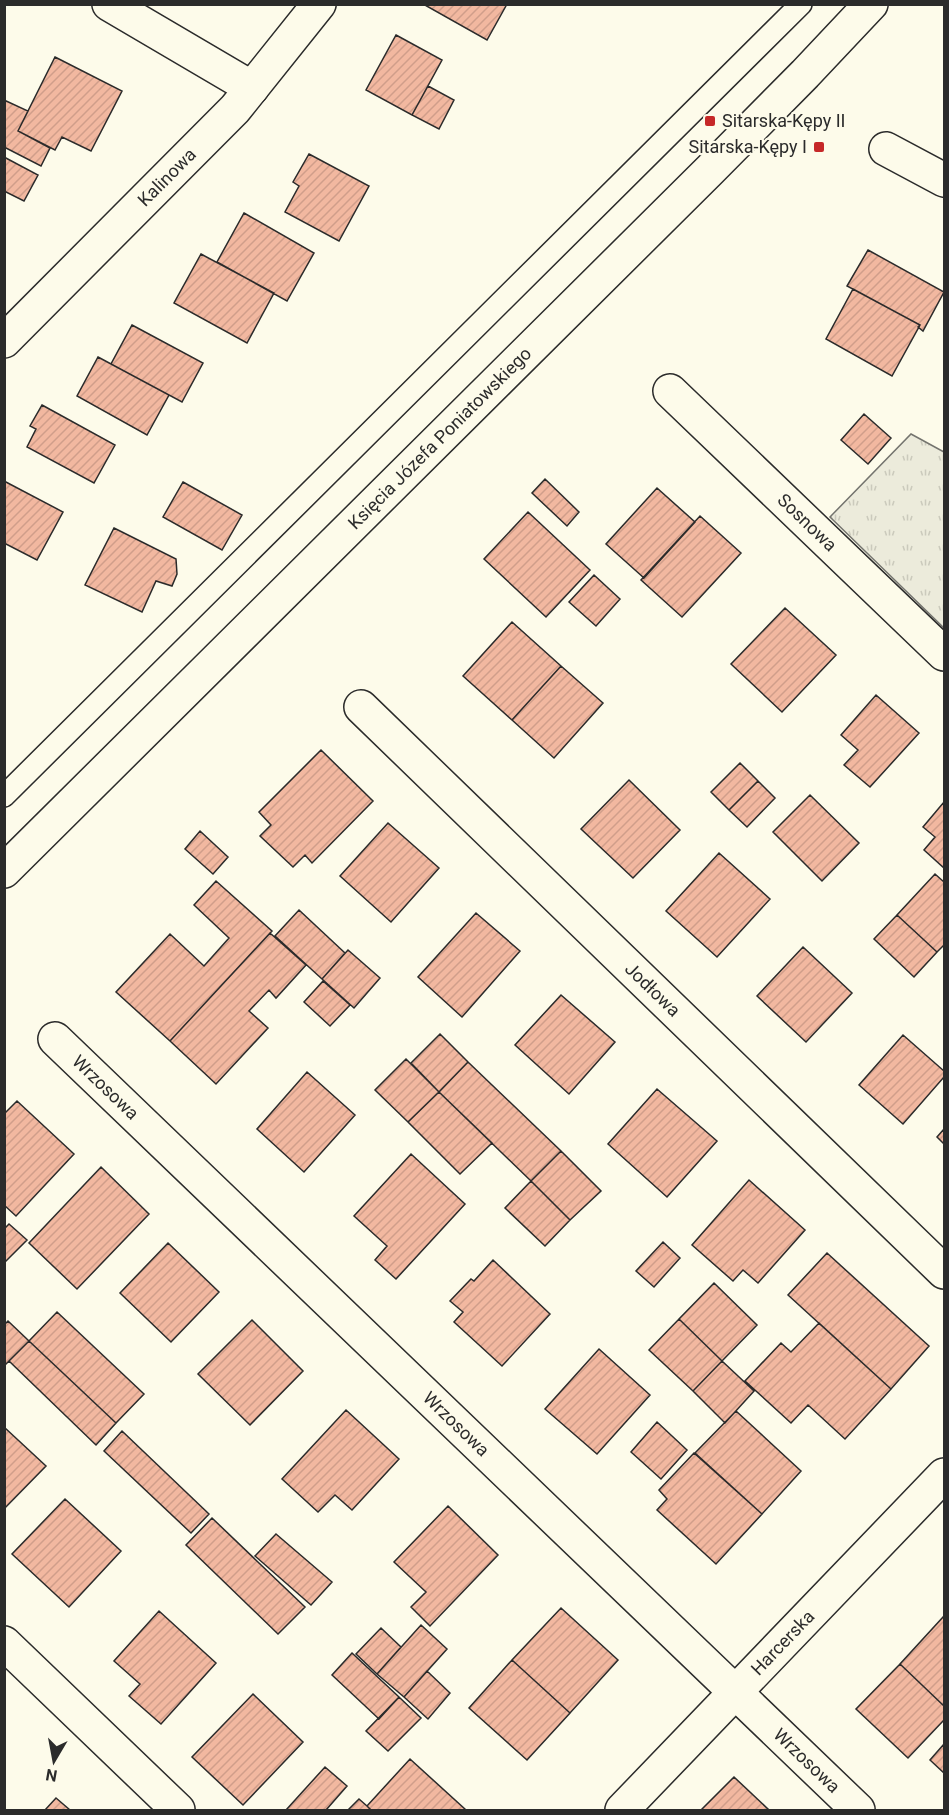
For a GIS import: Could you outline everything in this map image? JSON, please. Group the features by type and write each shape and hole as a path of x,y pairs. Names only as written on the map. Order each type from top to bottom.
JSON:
{"street":[{"path":"109,4 252,88"},
{"name":"Kalinowa","path":"4,340 235,109 319,4"},
{"name":"Księcia Józefa Poniatowskiego","path":"4,871 806,74 871,4"},
{"path":"886,149 945,180"},
{"name":"Sosnowa","path":"670,391 945,654"},
{"name":"Jodłowa","path":"361,707 945,1272"},
{"name":"Wrzosowa","path":"55,1039 858,1810"},
{"name":"Harcerska","path":"622,1810 737,1694 945,1475"},
{"path":"4,1643 178,1810"}],"lane":[{"path":"4,796 801,4"}],"green space":[{"path":"911,434 944,452 944,628 830,517"}],"building":[{"path":"423,4 507,4 487,40"},
{"path":"396,35 442,60 412,115 366,90"},
{"path":"55,57 122,91 91,151 62,137 55,150 18,131"},
{"path":"428,86 454,100 439,129 412,115"},
{"path":"4,100 28,111 18,131 50,148 41,166 4,147"},
{"path":"309,154 369,186 339,241 285,212 299,186 293,182"},
{"path":"4,157 38,175 24,201 4,191"},
{"path":"244,213 314,253 287,301 217,262"},
{"path":"868,250 944,292 923,331 918,327 920,325 847,286"},
{"path":"201,254 274,293 247,343 174,303"},
{"path":"853,289 920,325 892,376 826,339"},
{"path":"132,325 203,363 182,402 111,364"},
{"path":"98,357 169,395 147,435 77,396"},
{"path":"42,405 115,445 94,483 27,447 36,429 30,426"},
{"path":"864,414 891,438 868,464 841,440"},
{"path":"545,479 579,512 567,526 532,493"},
{"path":"4,481 63,512 37,560 4,543"},
{"path":"183,482 242,515 222,550 163,517"},
{"path":"657,488 695,522 644,578 606,544"},
{"path":"528,512 590,570 546,617 484,559"},
{"path":"700,516 741,553 682,617 641,580"},
{"path":"114,528 176,559 177,574 172,586 156,581 142,612 85,585"},
{"path":"594,575 620,599 596,626 569,602"},
{"path":"785,608 836,655 782,712 731,664"},
{"path":"512,622 561,666 512,720 463,676"},
{"path":"561,666 603,703 554,758 512,720"},
{"path":"876,695 919,733 870,787 844,765 858,750 841,735"},
{"path":"321,750 373,801 312,863 305,855 293,867 260,836 271,825 259,812"},
{"path":"740,763 758,781 729,810 711,792"},
{"path":"629,780 680,830 633,878 581,829"},
{"path":"758,781 775,798 747,827 729,810"},
{"path":"810,795 859,843 822,881 773,832"},
{"path":"944,802 944,868 924,850 935,837 923,827"},
{"path":"388,823 439,868 391,922 340,876"},
{"path":"200,831 228,857 213,874 185,849"},
{"path":"719,853 770,899 717,957 666,911"},
{"path":"935,874 944,882 944,945 937,952 897,915"},
{"path":"216,881 272,931 170,1041 116,992 170,934 204,966 229,938 194,905"},
{"path":"299,910 345,953 322,979 275,936"},
{"path":"476,913 520,951 462,1017 418,977"},
{"path":"897,915 937,952 914,977 874,939"},
{"path":"270,933 306,965 276,998 269,990 249,1011 268,1028 216,1084 170,1041"},
{"path":"803,947 852,993 806,1042 757,996"},
{"path":"348,950 380,978 354,1008 322,979"},
{"path":"323,981 350,1005 330,1026 304,1002"},
{"path":"561,995 615,1042 569,1094 515,1045"},
{"path":"440,1034 468,1062 439,1092 411,1063"},
{"path":"903,1035 944,1071 944,1077 903,1124 859,1085"},
{"path":"406,1059 439,1092 408,1122 375,1090"},
{"path":"468,1062 561,1151 531,1181 439,1092"},
{"path":"307,1072 355,1115 304,1172 257,1129"},
{"path":"657,1089 717,1141 667,1197 608,1144"},
{"path":"439,1092 492,1143 460,1174 408,1122"},
{"path":"17,1101 74,1154 16,1216 4,1205 4,1114"},
{"path":"944,1129 944,1144 937,1137"},
{"path":"561,1151 601,1191 570,1220 531,1181"},
{"path":"411,1154 465,1204 396,1279 375,1260 387,1246 354,1216"},
{"path":"101,1167 149,1214 77,1289 29,1243"},
{"path":"749,1180 805,1230 758,1283 743,1270 733,1281 692,1245"},
{"path":"531,1181 570,1220 545,1246 505,1208"},
{"path":"9,1224 27,1240 4,1263 4,1229"},
{"path":"663,1242 680,1258 654,1287 636,1271"},
{"path":"168,1243 219,1292 171,1342 120,1293"},
{"path":"827,1253 929,1346 891,1389 788,1295"},
{"path":"493,1260 550,1314 502,1366 454,1322 463,1312 450,1301 471,1279 474,1281"},
{"path":"714,1283 757,1325 722,1361 679,1319"},
{"path":"57,1312 144,1394 116,1423 29,1341"},
{"path":"679,1319 722,1361 693,1391 649,1350"},
{"path":"252,1320 303,1371 250,1425 198,1374"},
{"path":"8,1321 29,1341 4,1366 4,1325"},
{"path":"819,1323 891,1389 845,1439 808,1405 791,1423 745,1381 781,1343 791,1352"},
{"path":"29,1341 116,1423 96,1445 9,1361"},
{"path":"599,1349 650,1395 597,1454 545,1409"},
{"path":"722,1361 754,1391 725,1423 693,1391"},
{"path":"346,1410 399,1459 352,1510 335,1495 318,1512 282,1479"},
{"path":"736,1411 801,1471 762,1514 695,1453"},
{"path":"657,1422 687,1450 661,1479 631,1452"},
{"path":"4,1427 46,1466 4,1509"},
{"path":"122,1431 209,1514 191,1533 104,1451"},
{"path":"694,1453 762,1514 716,1564 657,1510 667,1499 659,1490"},
{"path":"65,1499 121,1551 69,1607 12,1554"},
{"path":"448,1506 498,1555 430,1626 411,1607 426,1592 394,1562"},
{"path":"212,1518 305,1607 278,1634 186,1545"},
{"path":"276,1534 332,1582 311,1605 255,1556"},
{"path":"561,1608 618,1660 570,1713 512,1660"},
{"path":"159,1611 216,1663 161,1724 129,1696 140,1684 114,1661"},
{"path":"944,1616 944,1706 900,1664"},
{"path":"421,1625 447,1649 404,1697 377,1674"},
{"path":"381,1628 401,1647 377,1674 356,1654"},
{"path":"352,1653 399,1697 379,1719 332,1675"},
{"path":"512,1660 570,1713 527,1760 469,1708"},
{"path":"900,1664 944,1706 944,1720 908,1758 856,1709"},
{"path":"427,1671 450,1693 428,1719 404,1697"},
{"path":"253,1694 303,1742 243,1805 192,1757"},
{"path":"399,1697 421,1718 388,1751 366,1731"},
{"path":"944,1744 944,1773 930,1760"},
{"path":"410,1759 466,1810 371,1810 367,1806"},
{"path":"325,1767 347,1786 326,1810 286,1810"},
{"path":"734,1777 769,1810 701,1810"},
{"path":"56,1798 70,1810 45,1810"},
{"path":"359,1799 367,1806 371,1810 348,1810"}],"place":[{"name":"Sitarska-Kępy II","path":"710,121"},
{"name":"Sitarska-Kępy I","path":"819,147"}]}
